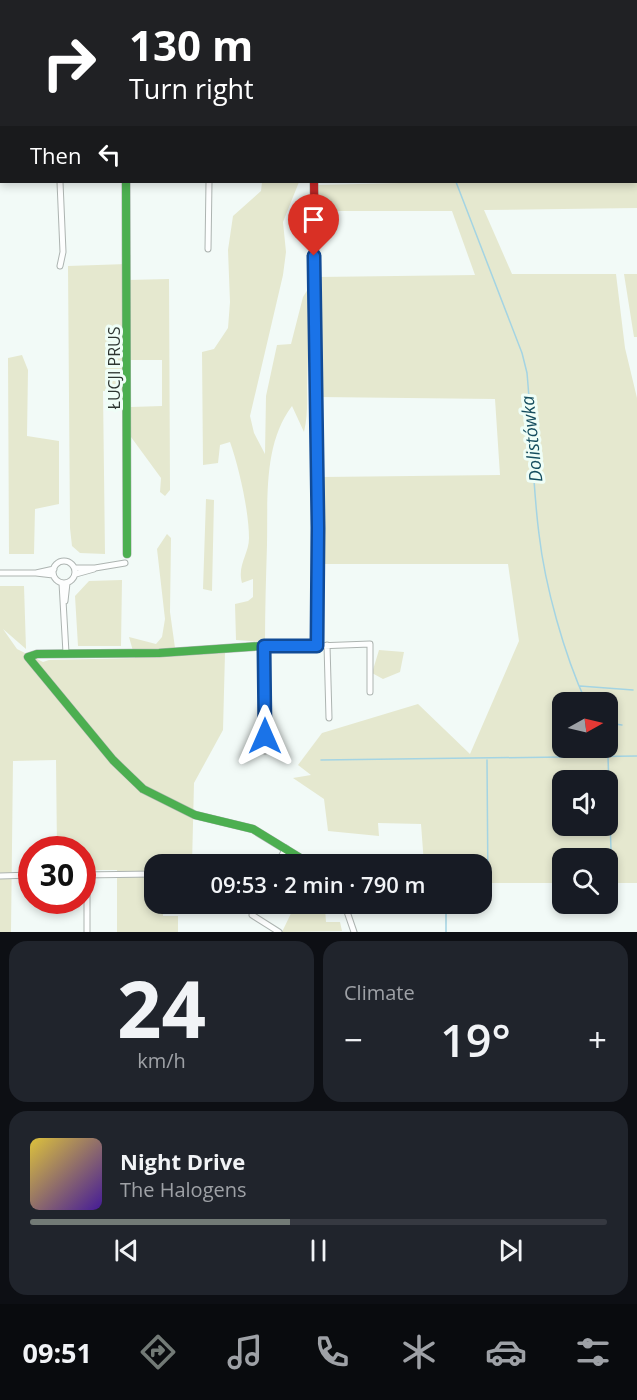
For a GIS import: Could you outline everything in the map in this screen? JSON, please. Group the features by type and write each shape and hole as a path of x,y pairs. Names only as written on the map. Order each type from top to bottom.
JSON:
{"street":[{"path":"60,183 63,252 60,266"},
{"name":"ŁUCJI PRUS","path":"126,183 126,559"},
{"path":"208,249 209,183"},
{"path":"314,183 317,646"},
{"path":"75,571 126,559"},
{"path":"53,572 57,564 64,561 70,563 75,571 73,580 65,583"},
{"path":"0,573 53,572 65,583 66,653"},
{"path":"294,854 253,829 195,815 143,789 113,760 28,657 37,654 370,644 370,692"},
{"path":"327,645 329,718"},
{"path":"264,646 265,751"},
{"path":"283,854 286,849"},
{"path":"96,875 144,874"},
{"path":"0,876 18,875"},
{"path":"86,914 87,932"},
{"path":"252,914 279,932"},
{"path":"348,914 354,932"}],"green space":[{"path":"262,183 299,183 283,222 286,252 283,275 250,416 254,433 265,454 266,396 277,345 291,344 303,297 308,289 309,313 307,409 304,432 292,406 276,437 269,473 265,642 236,640 235,604 248,601 253,597 253,579 242,583 241,571 248,544 249,527 240,477 230,442 220,445 218,463 203,465 202,352 214,349 228,328 230,302 228,250 233,216 261,191"},
{"path":"637,183 637,208 484,210 512,274 616,274 625,348 637,398 637,883 618,883 618,848 552,848 552,883 492,883 492,854 423,854 421,824 378,823 379,836 328,831 324,799 293,778 311,775 298,765 322,733 418,704 470,754 519,641 508,564 322,564 323,477 500,475 495,399 320,397 318,277 475,275 452,211 318,211 318,185"},
{"path":"127,264 127,280 169,279 170,490 165,496 160,492 161,478 131,437 131,407 162,406 162,360 124,360 124,391 103,391 105,554 80,553 72,546 70,528 68,266"},
{"path":"624,274 637,274 637,337 634,337"},
{"path":"22,355 28,370 27,436 59,441 59,504 35,509 34,554 9,554 8,358"},
{"path":"206,499 214,500 212,591 203,589"},
{"path":"167,534 171,538 170,612 176,655 225,653 223,730 194,783 192,854 144,854 144,914 178,916 178,932 117,932 117,870 96,870 96,836 57,836 56,760 13,761 11,932 0,932 0,586 24,586 26,649 3,629 17,649 43,662 135,658 129,637 156,644 162,637 165,619 157,549"},
{"path":"122,580 121,646 78,646 75,596 89,581"},
{"path":"379,650 404,652 400,672 383,679 372,673"},
{"path":"291,914 325,914 326,922 340,922 342,931 282,932"}],"waterway":[{"name":"Dolistówka","path":"456,183 522,353 527,373 535,494 542,554 563,641 582,692"},
{"path":"580,686 633,690"},
{"path":"618,724 622,725"},
{"path":"321,760 637,756"},
{"path":"608,758 611,848"},
{"path":"487,760 488,854"},
{"path":"446,914 446,932"}],"traffic: fast":[{"path":"126,183 127,554"},
{"path":"294,854 253,829 195,815 143,789 113,760 28,657 37,654 159,653 276,645 317,646 317,465"}],"traffic: jam":[{"path":"314,183 317,465"}],"route":[{"path":"265,736 264,646 317,646 318,528 314,256"}]}
